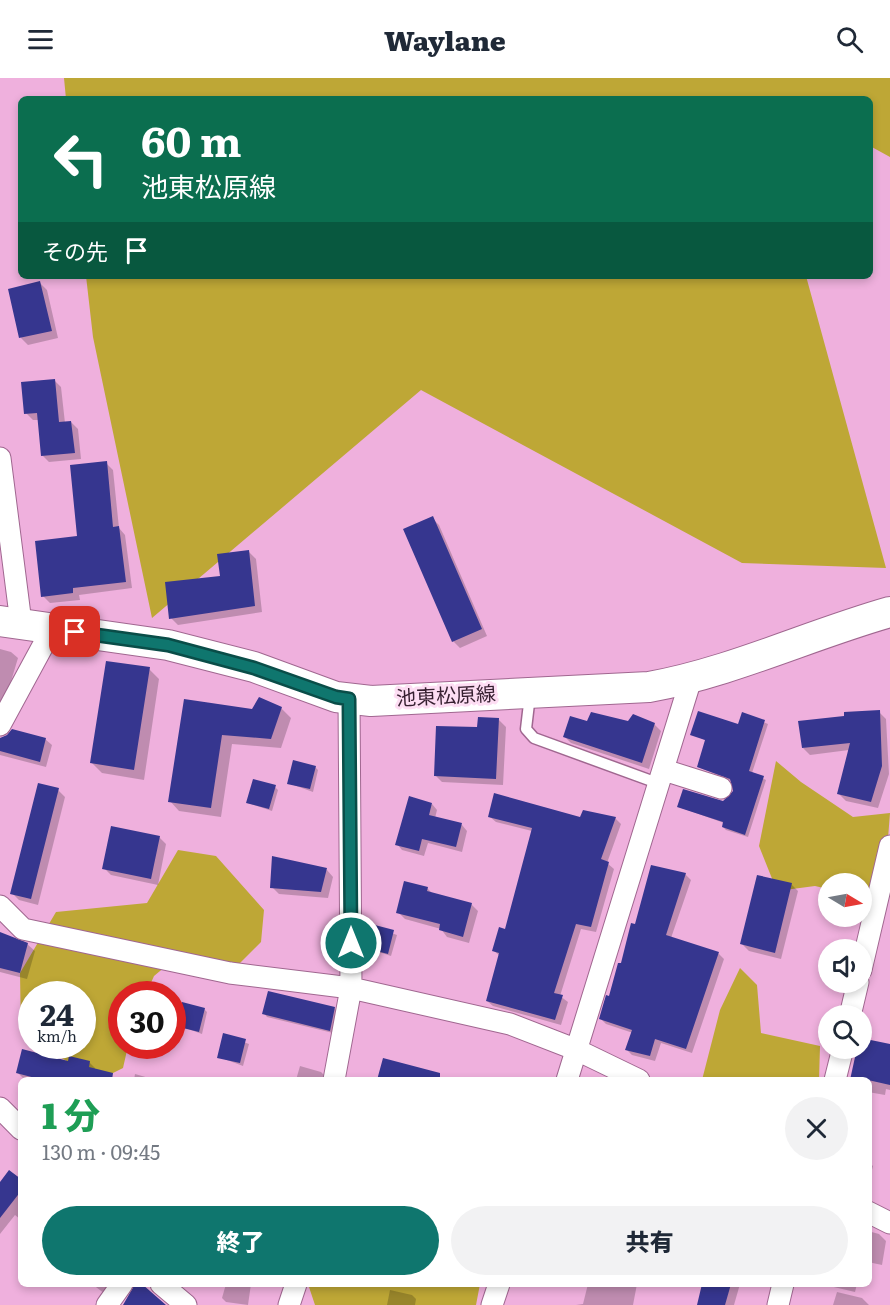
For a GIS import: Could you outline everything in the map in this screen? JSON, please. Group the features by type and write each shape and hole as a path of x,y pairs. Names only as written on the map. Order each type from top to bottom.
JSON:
{"main road":[{"name":"池東松原線","path":"10,622 168,645 254,668 336,697 371,701 649,687 691,680 852,623 890,612"}],"street":[{"path":"0,458 10,622"},
{"path":"0,725 51,629"},
{"path":"568,1077 691,680"},
{"path":"335,1077 351,988 349,699"},
{"path":"662,777 721,788"},
{"path":"868,939 890,846"},
{"path":"0,906 23,929 230,973 351,988 510,1023 577,1050 633,1077"},
{"path":"836,1077 840,1059"},
{"path":"0,1108 18,1126"},
{"path":"872,1214 890,1223"},
{"path":"107,1305 120,1287"},
{"path":"165,1287 186,1305"},
{"path":"289,1305 295,1287"},
{"path":"492,1305 498,1287"},
{"path":"778,1305 782,1287"}],"lane":[{"path":"530,693 526,729 534,738 662,777"}],"shaded area":[{"path":"64,78 890,78 890,157 873,148 873,96 66,96"},
{"path":"86,279 807,279 886,568 742,563 421,390 152,618 93,337"},
{"path":"776,761 801,782 853,817 890,813 886,864 872,884 872,873 818,873 818,887 777,891 759,846"},
{"path":"178,850 216,856 264,910 261,942 230,973 172,961 154,976 152,981 108,981 108,1059 125,1059 123,1068 105,1077 94,1077 63,1059 96,1059 96,981 20,981 20,973 56,912 147,903"},
{"path":"740,968 757,985 761,1033 818,1046 819,1077 703,1077 720,1010"},
{"path":"309,1287 479,1287 476,1305 315,1305"}],"building":[{"path":"40,281 52,331 19,338 8,289"},
{"path":"55,379 59,422 71,421 75,453 41,456 37,413 24,414 21,382"},
{"path":"107,461 113,527 119,526 126,582 73,588 73,593 41,597 35,541 77,536 70,465"},
{"path":"433,516 482,629 452,642 403,529"},
{"path":"249,550 255,606 169,619 165,582 220,576 217,554"},
{"path":"106,661 150,667 134,770 90,763"},
{"path":"259,697 282,707 271,739 222,735 211,808 168,802 184,699 252,709"},
{"path":"880,710 882,766 871,802 837,794 850,743 802,748 798,721 844,716 844,712"},
{"path":"698,711 738,724 742,712 765,720 749,771 764,776 745,835 722,827 723,822 677,807 683,789 723,801 733,791 730,779 697,767 705,740 690,735"},
{"path":"591,712 628,721 633,714 655,723 642,763 563,737 570,716 587,721"},
{"path":"478,717 499,718 496,779 434,776 436,726 477,727"},
{"path":"12,729 46,738 40,762 0,751 0,738"},
{"path":"293,760 316,766 310,789 287,784"},
{"path":"253,779 276,785 269,809 246,803"},
{"path":"38,783 59,788 31,899 10,894"},
{"path":"494,793 580,817 583,810 616,817 601,859 609,862 591,927 576,924 554,993 563,995 555,1020 486,1001 499,953 492,951 499,927 505,929 532,828 488,817"},
{"path":"409,796 432,803 429,815 462,823 456,847 422,839 419,851 395,845"},
{"path":"111,826 160,836 151,879 102,869"},
{"path":"272,856 327,868 321,892 270,888"},
{"path":"651,865 686,873 666,935 719,952 686,1049 655,1039 650,1056 625,1050 632,1030 599,1019 606,995 609,996 618,963 621,963 631,923 635,924"},
{"path":"757,875 792,883 775,953 740,944"},
{"path":"404,881 428,887 427,891 472,903 463,937 439,930 440,924 396,913"},
{"path":"371,924 394,930 388,954 365,948"},
{"path":"0,932 28,943 20,973 0,968"},
{"path":"268,991 335,1007 330,1031 262,1014"},
{"path":"186,1003 205,1008 199,1032 186,1029"},
{"path":"223,1033 246,1039 240,1063 217,1058"},
{"path":"872,1040 890,1044 890,1085 872,1081 872,1077 851,1077 855,1059 872,1059"},
{"path":"383,1058 440,1073 440,1077 378,1077"},
{"path":"20,1059 68,1061 68,1059 82,1059 90,1061 89,1067 113,1073 112,1077 31,1077 16,1073"},
{"path":"9,1170 18,1177 18,1195 0,1218 0,1182"},
{"path":"133,1287 145,1287 166,1305 123,1305"},
{"path":"701,1287 730,1287 725,1305 697,1305"}],"route":[{"path":"75,632 168,645 254,668 336,697 349,699 351,943"}]}
